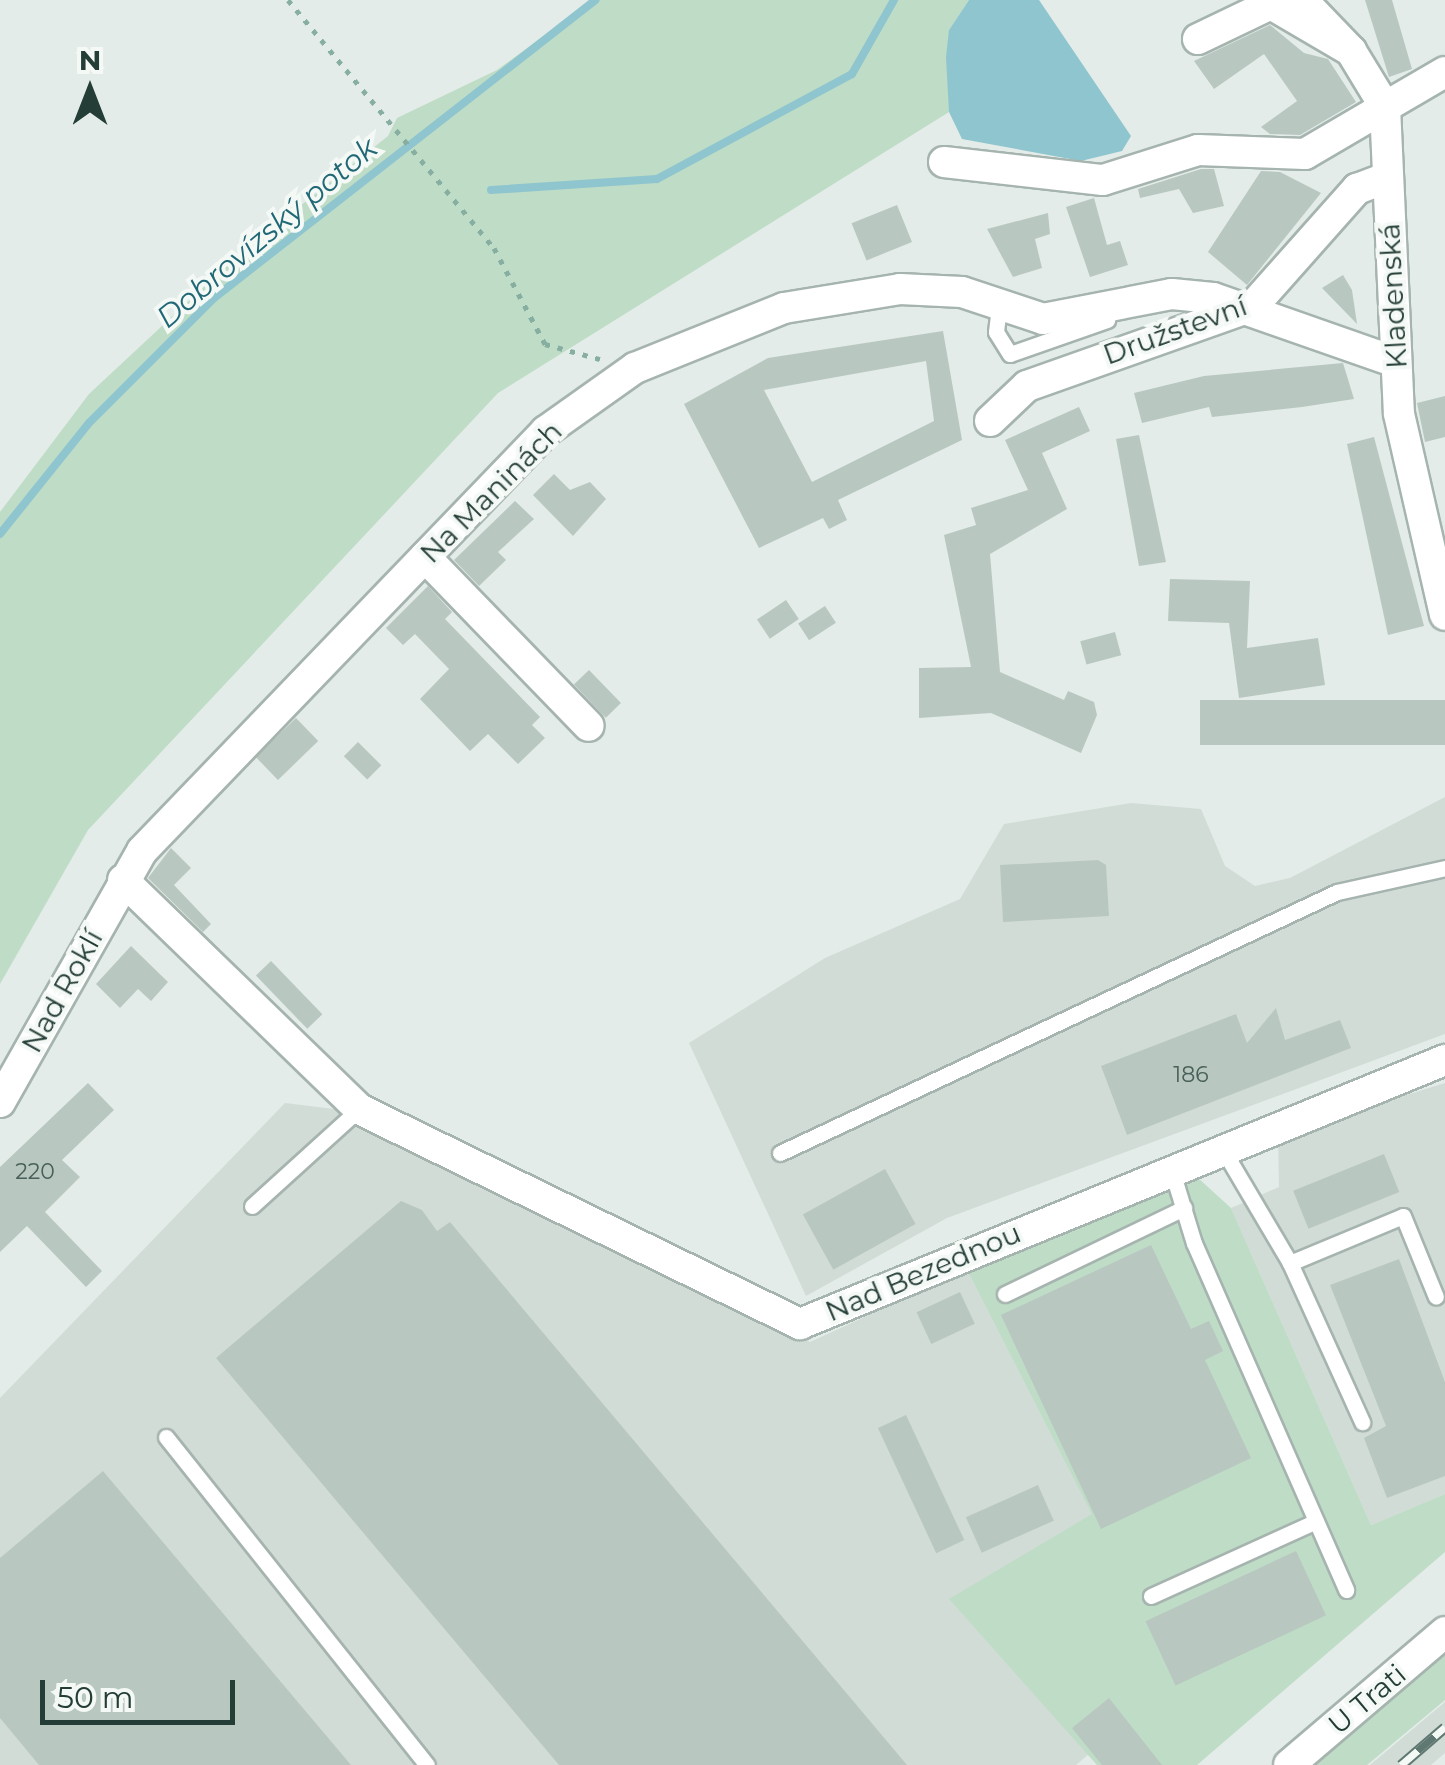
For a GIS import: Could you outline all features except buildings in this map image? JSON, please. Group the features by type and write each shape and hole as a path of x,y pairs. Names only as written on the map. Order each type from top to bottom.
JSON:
{"street":[{"name":"Kladenská","path":"1302,0 1350,51 1384,107 1404,450 1445,615"},
{"path":"1198,39 1271,4 1350,51"},
{"path":"944,162 1103,180 1198,150 1305,154 1328,148 1384,107 1445,72"},
{"name":"Družstevní","path":"990,421 1026,386 1253,306 1357,190 1386,178"},
{"name":"Na Maninách","path":"122,880 546,431 636,368 732,323 838,297 932,289 1043,319 1172,294 1253,306 1396,362"},
{"path":"425,557 588,726"},
{"name":"Nad Bezednou","path":"122,880 359,1109 800,1324 1172,1168 1445,1060"},
{"name":"Nad Roklí","path":"0,1102 122,880"},
{"name":"U Trati","path":"1289,1765 1445,1632"}],"lane":[{"path":"780,1153 1337,892 1445,868"},
{"path":"252,1206 359,1109"},
{"path":"1222,1148 1290,1263 1362,1422"},
{"path":"1172,1168 1184,1208 1346,1590"},
{"path":"1005,1294 1184,1208"},
{"path":"1290,1263 1403,1216 1436,1297"},
{"path":"166,1437 427,1765"},
{"path":"1151,1596 1316,1521"}],"path":[{"path":"288,0 494,248 545,344 636,368"}],"shaded area":[{"path":"1445,797 1445,1034 947,1218 806,1296 689,1043 825,958 960,899 1004,824 1131,803 1201,809 1225,866 1255,886 1290,878"},
{"path":"1445,1083 1445,1494 1371,1525 1231,1208 1279,1187 1278,1135"},
{"path":"285,1103 334,1109 810,1342 967,1270 1093,1514 950,1600 1089,1754 1076,1765 0,1765 0,1398"},
{"path":"1445,1702 1445,1753 1431,1765 1370,1765"}],"green space":[{"path":"593,0 969,0 949,30 949,112 498,393 88,830 0,984 0,512 89,394 235,258 388,136 397,118 497,70"},
{"path":"1198,1178 1231,1208 1371,1525 1445,1494 1445,1552 1197,1765 1097,1765 949,1599 1092,1514 967,1270"},
{"path":"1445,1653 1445,1700 1367,1765 1315,1765"}],"water":[{"path":"969,0 1039,0 1131,136 1122,151 1081,161 962,139 949,112 946,57 949,30"}],"waterway":[{"name":"Dobrovízský potok","path":"0,534 89,423 214,298 595,0"},
{"path":"491,190 657,179 852,74 894,0"}],"railway":[{"path":"1401,1765 1445,1727"}]}
